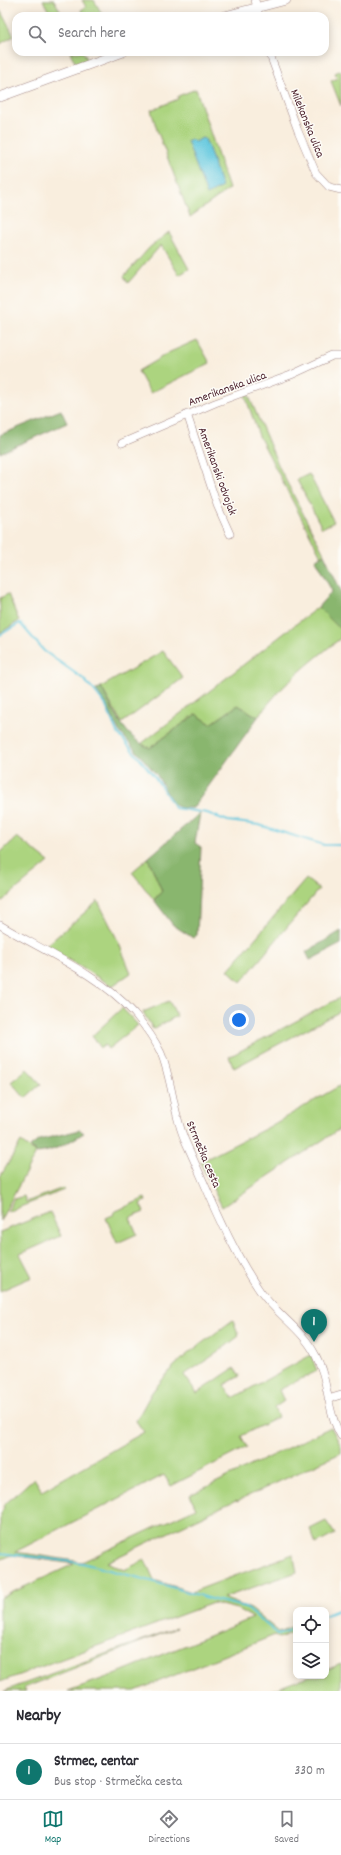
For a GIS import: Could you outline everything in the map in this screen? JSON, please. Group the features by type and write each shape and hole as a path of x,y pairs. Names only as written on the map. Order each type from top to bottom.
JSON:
{"main road":[{"path":"241,12 286,0"},
{"path":"0,96 113,56"}],"street":[{"name":"Milekanska ulica","path":"270,56 298,132 316,173 329,187 341,190"},
{"name":"Amerikanska ulica","path":"122,443 187,414 292,375 332,356 341,356"},
{"name":"Amerikanski odvojak","path":"187,414 217,505 230,534"},
{"name":"Strmečka cesta","path":"0,925 70,965 114,994 134,1013 150,1033 164,1064 181,1132 229,1237 261,1293 272,1306 304,1337 312,1348 318,1360 334,1422 341,1436"},
{"path":"328,1399 341,1395"}],"green space":[{"path":"43,0 54,0 61,12 49,12"},
{"path":"82,0 94,0 101,12 82,12 81,10 86,7"},
{"path":"0,10 12,32 12,37 0,44"},
{"path":"72,56 86,56 88,60 76,64"},
{"path":"341,70 341,106 331,81 338,78 335,73"},
{"path":"196,89 229,189 190,217 157,130 151,110 178,99 178,96"},
{"path":"169,232 189,269 179,275 161,245 128,283 124,276 150,247"},
{"path":"197,340 210,363 150,393 138,371 170,352"},
{"path":"248,394 280,469 324,554 321,556 259,436 245,395"},
{"path":"61,410 67,423 0,453 0,435"},
{"path":"309,474 334,522 322,528 297,480"},
{"path":"324,554 341,591 341,630 318,607 332,591 315,560"},
{"path":"8,594 19,621 0,633 0,598"},
{"path":"318,607 341,630 341,638 286,684 258,717 238,705 211,724 196,714 150,748 141,744"},
{"path":"163,651 183,678 122,723 101,687"},
{"path":"101,687 115,714 126,730 141,743 150,748 196,714 211,724 238,705 258,717 193,808 181,808 173,804 157,775 119,731 106,704 96,690"},
{"path":"200,813 195,843 201,847 197,935 193,938 173,925 154,900 162,891 148,858"},
{"path":"17,837 49,862 0,903 0,853"},
{"path":"148,858 162,891 154,900 132,872"},
{"path":"306,879 319,889 241,982 228,970"},
{"path":"98,901 118,941 131,973 112,986 46,946"},
{"path":"341,931 341,944 310,960 306,952"},
{"path":"341,997 341,1011 234,1068 229,1057"},
{"path":"169,1001 177,1016 153,1029 143,1012"},
{"path":"122,1008 138,1025 108,1049 105,1045 101,1048 92,1036"},
{"path":"27,1069 41,1084 25,1098 11,1082"},
{"path":"341,1085 341,1128 222,1207 200,1162 267,1128"},
{"path":"80,1130 84,1133 49,1151 36,1153 30,1147 39,1140"},
{"path":"21,1142 36,1153 0,1221 0,1177"},
{"path":"63,1188 64,1190 7,1212 14,1199 24,1196 26,1202"},
{"path":"145,1198 146,1201 140,1204 144,1212 130,1218 137,1234 117,1243 106,1218 115,1214 114,1212"},
{"path":"50,1212 61,1236 20,1254 32,1277 0,1291 0,1232"},
{"path":"233,1320 239,1336 184,1375 197,1393 234,1368 240,1376 224,1385 233,1398 311,1355 317,1371 279,1390 284,1401 274,1408 278,1417 241,1436 247,1447 171,1486 164,1475 15,1552 82,1562 196,1508 190,1495 331,1427 341,1446 341,1453 237,1501 236,1500 107,1562 124,1570 145,1560 154,1580 192,1592 293,1554 297,1572 223,1598 251,1609 279,1632 293,1626 293,1632 279,1638 275,1635 135,1691 68,1691 110,1676 253,1618 237,1609 213,1603 0,1682 0,1598 74,1564 12,1555 0,1560 0,1514 4,1508 3,1506 34,1478 42,1491 144,1432 136,1421 152,1392 173,1367 190,1352"},
{"path":"326,1521 335,1534 316,1544 310,1529"},
{"path":"176,1628 24,1688 25,1691 4,1691"},
{"path":"341,1664 341,1691 270,1691 301,1679 329,1679 329,1669"}],"water":[{"path":"202,138 205,139 208,146 222,187 207,195 187,141 191,139 195,142"}],"waterway":[{"path":"0,635 20,623 44,651 82,678 105,704 117,732 155,777 175,808 207,813 228,821 259,825 324,845 341,845"},
{"path":"0,1553 82,1563 245,1607 278,1634 293,1629"},
{"path":"329,1614 341,1609"}],"place":[{"name":"Strmec, centar","path":"314,1342"}]}
